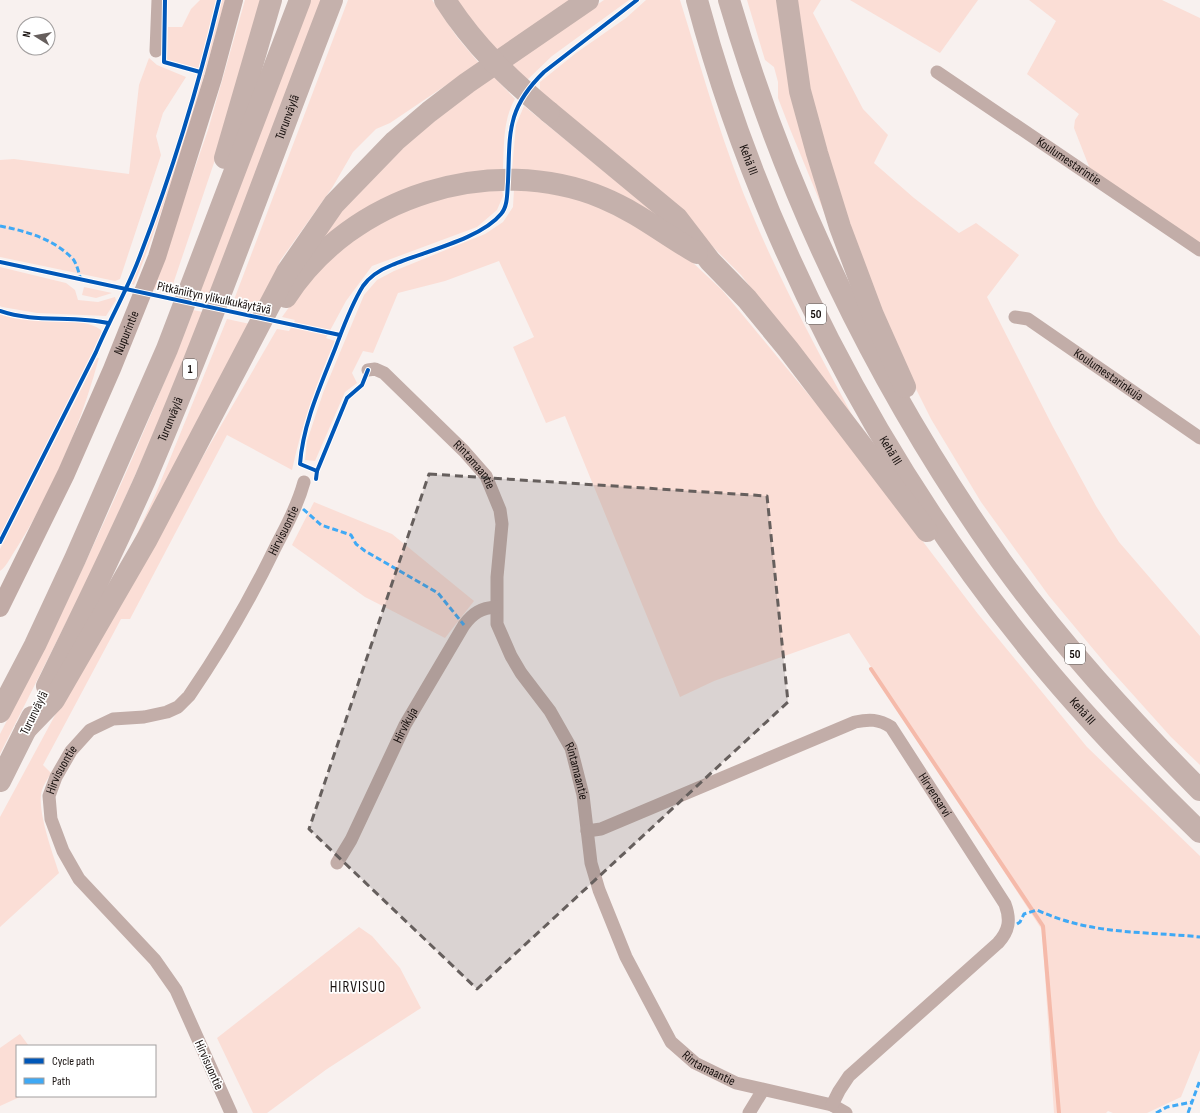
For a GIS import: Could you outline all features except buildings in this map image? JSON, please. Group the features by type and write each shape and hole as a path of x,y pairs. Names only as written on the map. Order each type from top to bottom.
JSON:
{"highway":[{"path":"200,262 216,188 271,0"},
{"name":"1","path":"0,712 35,645 117,467 167,349 300,0"},
{"name":"Turunväylä","path":"0,781 102,573 145,479 232,264 332,0"},
{"path":"445,0 472,38 490,59 517,85 677,218 710,261 747,300 788,349 948,558 992,600"},
{"path":"26,729 54,700 147,539 235,368 287,272 306,242 334,204 367,168 395,141 440,104 588,0"},
{"name":"Kehä III","path":"697,0 709,46 739,135 768,210 825,332 898,462 955,550 992,600 1075,703 1148,781 1200,832"},
{"name":"50","path":"729,0 752,76 800,203 859,330 893,393 964,507 1011,574 1098,681 1200,790"},
{"path":"786,0 800,91 840,227 873,315 902,382 964,507"},
{"path":"235,368 260,338 301,276 323,253 344,235 366,219 407,200 454,184 483,181 531,181 559,185 608,200 647,219 710,261"}],"main road":[{"name":"Nupurintie","path":"0,608 5,588 66,474 112,369 157,257 213,78 234,0"}],"street":[{"path":"156,51 158,0"},
{"name":"Koulumestarintie","path":"937,72 1200,250"},
{"name":"Koulumestarinkuja","path":"1015,317 1028,319 1200,438"},
{"name":"Rintamaantie","path":"368,370 375,370 384,373 464,451 486,476 500,510 502,524 496,607 497,624 511,656 521,673 550,711 571,748 583,795 591,863 599,890 626,957 671,1042 695,1063 736,1083 832,1105 846,1113"},
{"name":"Hirvisuontie","path":"231,1113 176,990 155,960 79,880 63,851 51,819 49,796 56,777 71,751 90,730 113,719 144,717 167,712 178,707 189,696 256,588 299,499 304,482"},
{"name":"Hirvikuja","path":"337,863 351,840 405,725 464,625 471,616 484,608 496,607"},
{"name":"Hirvensarvi","path":"587,831 601,828 855,722 869,719 883,722 890,727 1005,904 1009,914 1008,928 1005,936 998,943 849,1076 832,1105"},
{"path":"749,1113 763,1090"}],"highlighted area":[{"path":"429,474 767,496 788,702 477,989 309,829"}],"shaded area":[{"path":"200,0 216,0 199,69 167,60 168,27 182,27 191,9"},
{"path":"222,0 225,0 184,144 134,285 132,284 193,108"},
{"path":"245,0 262,0 219,148 170,293 153,289 208,130"},
{"path":"311,0 322,0 207,301 196,298 295,38"},
{"path":"348,0 432,0 457,37 479,63 390,123 376,129 353,152 332,188 280,261 272,282 257,311 232,305"},
{"path":"456,0 574,0 496,52"},
{"path":"604,0 629,0 552,56 526,81 509,65"},
{"path":"646,0 680,0 733,167 755,221 791,299 858,426 741,275 698,232 540,91 540,82 576,53 626,18"},
{"path":"747,0 778,0 857,292 778,98 778,82 774,67 765,60"},
{"path":"793,0 821,0 813,13 863,109 888,135 874,163 914,198 959,233 976,223 1019,255 987,297 1053,427 1096,506 1119,542 1200,636 1200,765 1171,737 1109,668 1049,596 981,502 931,419 886,329 856,246 807,87"},
{"path":"850,0 978,0 940,53"},
{"path":"1029,0 1162,0 1200,18 1200,243 1090,169 1074,128 1075,120 1079,114 1027,74 1056,21"},
{"path":"149,58 157,65 186,77 163,113 156,136 161,155 120,279 115,281 0,257 0,160 14,159 129,174 139,85"},
{"path":"492,75 515,99 506,124 503,169 447,176 417,185 311,250 335,218 411,140"},
{"path":"524,106 660,217 512,170 516,125"},
{"path":"502,188 503,196 497,210 477,227 372,266 346,301 326,338 335,341 310,404 292,470 227,435 130,619 121,619 43,765 51,773 42,790 41,808 49,843 59,873 0,927 0,817 87,656 277,329 289,331 295,320 282,317 308,281 342,246 425,198"},
{"path":"514,189 570,194 597,202 674,245 722,290 842,435 978,614 1087,747 1200,856 1200,1050 1181,1097 1147,1113 1113,1113 1108,1111 1106,1113 1054,1113 1042,930 849,633 714,681 680,697 565,416 546,423 513,347 534,337 499,261 445,281 398,293 373,353 363,351 352,373 357,383 345,392 315,461 305,460 307,441 323,393 364,295 377,280 394,271 485,234 503,222 513,207"},
{"path":"0,267 66,283 75,290 78,300 98,302 115,297 116,300 106,316 37,313 2,307 0,306"},
{"path":"84,287 112,293 96,298 82,295"},
{"path":"193,310 203,312 153,435 95,565 0,754 0,734 53,630 103,525 172,364"},
{"path":"0,314 12,317 81,322 92,325 101,330 102,333 0,536"},
{"path":"227,319 250,324 121,568 156,493"},
{"path":"97,358 99,358 84,408 64,457 42,504 7,564 0,571 0,549"},
{"path":"314,502 392,534 474,601 445,638 365,597 292,545"},
{"path":"359,927 372,936 400,968 421,1008 327,1069 267,1113 253,1113 217,1038"},
{"path":"20,1034 28,1045 16,1045 16,1097 20,1097 0,1106 0,1048"}],"waterway":[{"path":"871,669 1043,926 1059,1113"}],"marked path":[{"path":"0,226 30,233 57,246 73,259 77,266 81,280"},
{"path":"303,509 321,525 351,535 356,544 365,551 438,593 464,625"},
{"path":"1017,924 1020,922 1024,914 1037,910 1057,918 1097,928 1117,931 1200,937"},
{"path":"1188,1113 1200,1080"},
{"path":"1156,1113 1167,1107 1192,1102"}],"cycle path":[{"path":"165,0 164,62 200,72"},
{"path":"0,542 96,352 138,261 162,197 183,132 219,0"},
{"path":"317,471 300,464 308,420 344,325 363,286 373,276 384,269 404,260 466,238 492,223 501,214 507,199 509,149 512,122 516,110 523,98 544,72 637,0"},
{"name":"Pitkäniityn ylikulkukäytävä","path":"0,262 340,335"},
{"path":"0,311 26,317 81,319 108,323"},
{"path":"316,479 317,471 347,398 362,385 368,370"}],"district":[{"name":"HIRVISUO","path":"358,987"}]}
